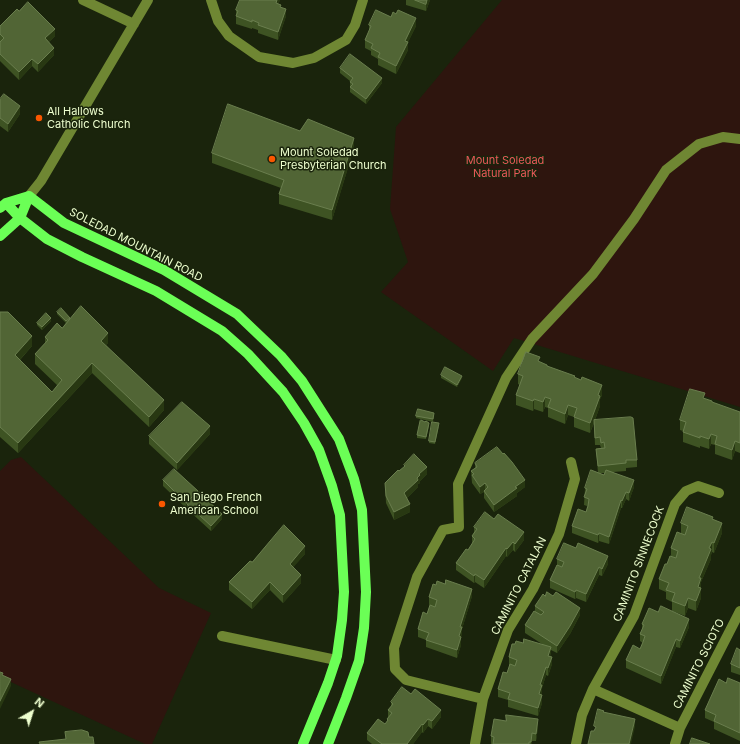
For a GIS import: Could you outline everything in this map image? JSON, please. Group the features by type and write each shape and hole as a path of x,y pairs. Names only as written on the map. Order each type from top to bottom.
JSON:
{"main road":[{"path":"3,205 29,196"},
{"path":"0,236 20,218 29,196"},
{"name":"SOLEDAD MOUNTAIN ROAD","path":"29,196 64,223 164,270 237,314 281,356 302,381 339,439 354,479 362,510 366,592 364,628 359,661 328,744"},
{"path":"3,205 47,239 156,291 222,331 248,354 282,392 304,423 319,450 332,486 340,515 344,592 342,620 336,660 303,744"}],"street":[{"path":"83,0 134,24"},
{"path":"29,196 41,181 148,0"},
{"path":"211,0 218,21 229,36 259,57 293,63 314,58 346,40 355,25 363,0"},
{"path":"483,699 406,680 395,669 394,648 417,576 443,530 458,527 458,484 506,378 532,338 593,274 634,219 666,170 699,144 723,137 740,139"},
{"name":"CAMINITO CATALAN","path":"475,744 483,699 508,630 533,589 559,534 575,479 571,462"},
{"name":"CAMINITO SINNECOCK","path":"576,744 582,715 593,689 634,616 675,504 686,491 698,486 719,493"},
{"name":"CAMINITO SCIOTO","path":"675,744 680,728 740,611"},
{"path":"222,636 336,660"},
{"name":"CAMINITO SCIOTO","path":"593,689 680,728"}],"green space":[{"name":"Mount Soledad Natural Park","path":"502,0 740,0 740,407 514,338 493,371 381,292 408,262 390,209 396,127"},
{"path":"21,457 159,588 211,613 152,744 145,744 0,677 0,471 11,460"}],"building":[{"path":"240,0 277,0 276,3 281,5 280,7 286,9 278,32 258,25 259,23 252,20 252,22 236,16 238,11 236,10"},
{"path":"415,0 427,0 426,4"},
{"path":"28,2 55,29 45,38 54,48 38,64 32,59 19,72 0,54 0,42 4,38 0,34 0,26 17,9 19,11"},
{"path":"376,10 391,17 393,12 396,14 398,10 416,18 405,41 408,42 396,66 378,57 380,53 371,48 373,44 365,40 371,26 369,25"},
{"path":"350,54 382,78 366,99 350,87 353,84 350,82 353,78 340,68"},
{"path":"4,94 20,106 8,124 0,118 0,99"},
{"path":"228,104 300,131 308,119 354,138 332,210 279,194 284,180 212,153"},
{"path":"81,306 108,333 101,341 164,400 149,417 92,363 18,443 0,427 0,312 8,312 32,336 15,355 52,392 62,380 35,354 48,340 45,337 57,323 62,328"},
{"path":"61,308 70,318 66,321 57,312"},
{"path":"46,313 51,318 42,327 37,323"},
{"path":"526,352 540,357 538,361 547,366 575,376 574,377 581,380 582,377 602,385 598,395 600,396 590,423 574,417 577,408 568,405 565,414 548,407 551,399 545,397 543,402 534,399 533,401 516,395 523,376 518,374"},
{"path":"445,367 462,376 457,385 441,375"},
{"path":"690,389 705,393 703,398 740,412 740,443 735,441 732,450 715,444 717,436 711,434 709,439 700,436 700,438 683,432 686,422 680,420"},
{"path":"182,402 210,426 177,463 149,436"},
{"path":"418,409 434,413 433,419 416,416"},
{"path":"633,418 637,460 626,460 626,463 598,466 596,449 605,448 604,442 601,443 600,437 595,438 594,420"},
{"path":"421,420 429,423 426,437 417,435"},
{"path":"432,422 439,423 435,442 429,441"},
{"path":"497,447 512,462 525,480 515,487 517,488 494,505 484,491 488,487 485,483 480,487 471,471 477,467 475,463"},
{"path":"414,454 427,467 419,474 420,475 417,478 418,480 404,493 410,504 394,512 386,496 385,483 398,470 399,471 405,466 404,465"},
{"path":"174,469 198,491 186,503 163,480"},
{"path":"591,470 604,475 606,470 634,480 629,493 626,492 622,501 621,500 609,537 599,533 598,535 572,526 578,509 586,512 589,499 584,497 587,489 585,488"},
{"path":"199,492 222,514 211,526 187,504"},
{"path":"687,507 713,517 712,519 722,523 714,543 712,542 709,548 711,549 699,578 701,578 698,587 701,588 696,601 688,598 685,606 672,601 675,593 666,590 669,583 659,579 670,556 676,558 678,551 671,548 677,532 685,535 688,526 681,523"},
{"path":"485,512 494,519 498,514 524,532 515,544 513,542 507,549 506,548 484,580 475,574 474,576 456,563 466,549 468,550 475,539 472,536 477,529 474,527"},
{"path":"284,525 305,546 290,564 301,575 283,595 270,582 252,602 229,582 250,561 252,562"},
{"path":"564,543 576,548 578,543 608,556 602,569 599,567 586,594 576,590 575,592 550,580 557,565 562,567 564,562 557,559"},
{"path":"446,580 472,589 460,627 462,627 459,636 461,637 457,650 426,640 429,633 418,629 423,612 427,614 430,605 435,607 437,600 429,597 433,584 436,585 437,581 445,584"},
{"path":"547,592 553,596 556,592 580,608 557,646 525,625 534,611 541,615 544,612 535,606 543,594 545,596"},
{"path":"661,606 689,619 680,641 676,639 661,676 626,660 633,645 640,649 645,636 640,634 644,625 642,624 649,608 658,612"},
{"path":"524,639 551,647 548,656 552,657 548,668 546,667 540,685 542,685 539,694 542,695 538,708 508,699 510,693 498,689 503,672 507,673 510,664 515,666 517,660 509,657 512,644 515,644 516,641 523,643"},
{"path":"737,648 740,650 740,668 731,664"},
{"path":"0,672 3,673 2,675 11,679 0,701"},
{"path":"728,678 740,683 740,733 714,721 716,715 705,710 719,679 726,683"},
{"path":"402,687 411,694 415,689 441,710 432,721 428,719 423,725 422,724 407,744 382,744 367,733 378,719 385,724 392,713 388,710 393,704 391,702"},
{"path":"598,709 604,711 603,712 635,719 629,744 588,744 591,731 594,731 596,727 594,726"},
{"path":"506,715 538,719 536,734 532,733 531,742 529,742 529,744 493,744 494,737 491,736 494,719 506,721"},
{"path":"82,730 88,732 89,737 93,737 94,744 40,744 39,742 66,739 65,732"},
{"path":"692,738 710,744 690,744"}],"place":[{"name":"All Hallows Catholic Church","path":"39,118"},
{"name":"Mount Soledad Presbyterian Church","path":"272,159"},
{"name":"San Diego French American School","path":"162,504"}]}
